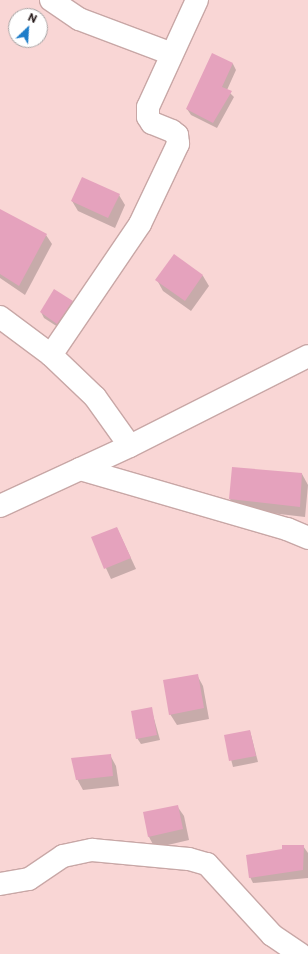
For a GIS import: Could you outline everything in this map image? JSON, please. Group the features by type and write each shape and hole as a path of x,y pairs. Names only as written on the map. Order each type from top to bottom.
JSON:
{"street":[{"path":"51,0 79,19 172,54"},
{"path":"51,355 140,224 178,144 177,135 152,123 148,117 148,107 197,0"},
{"path":"0,317 51,355 95,397 130,446"},
{"path":"0,506 130,446 308,356"},
{"path":"80,469 287,529 308,538"},
{"path":"0,884 29,880 63,856 92,850 189,859 207,864 272,936 300,954"}],"building":[{"path":"212,53 233,63 222,87 232,91 213,123 186,109"},
{"path":"82,177 120,194 108,218 71,201"},
{"path":"0,209 47,234 19,286 0,274"},
{"path":"174,254 203,275 185,301 155,280"},
{"path":"54,289 73,301 57,324 40,312"},
{"path":"232,467 302,473 300,507 229,499"},
{"path":"117,527 131,558 104,569 91,537"},
{"path":"198,674 204,708 169,715 163,680"},
{"path":"152,707 157,735 136,739 131,711"},
{"path":"250,730 256,756 229,761 224,735"},
{"path":"111,754 113,776 76,780 71,758"},
{"path":"178,805 183,829 148,837 143,812"},
{"path":"282,845 304,845 303,870 249,878 246,855 282,849"}]}
